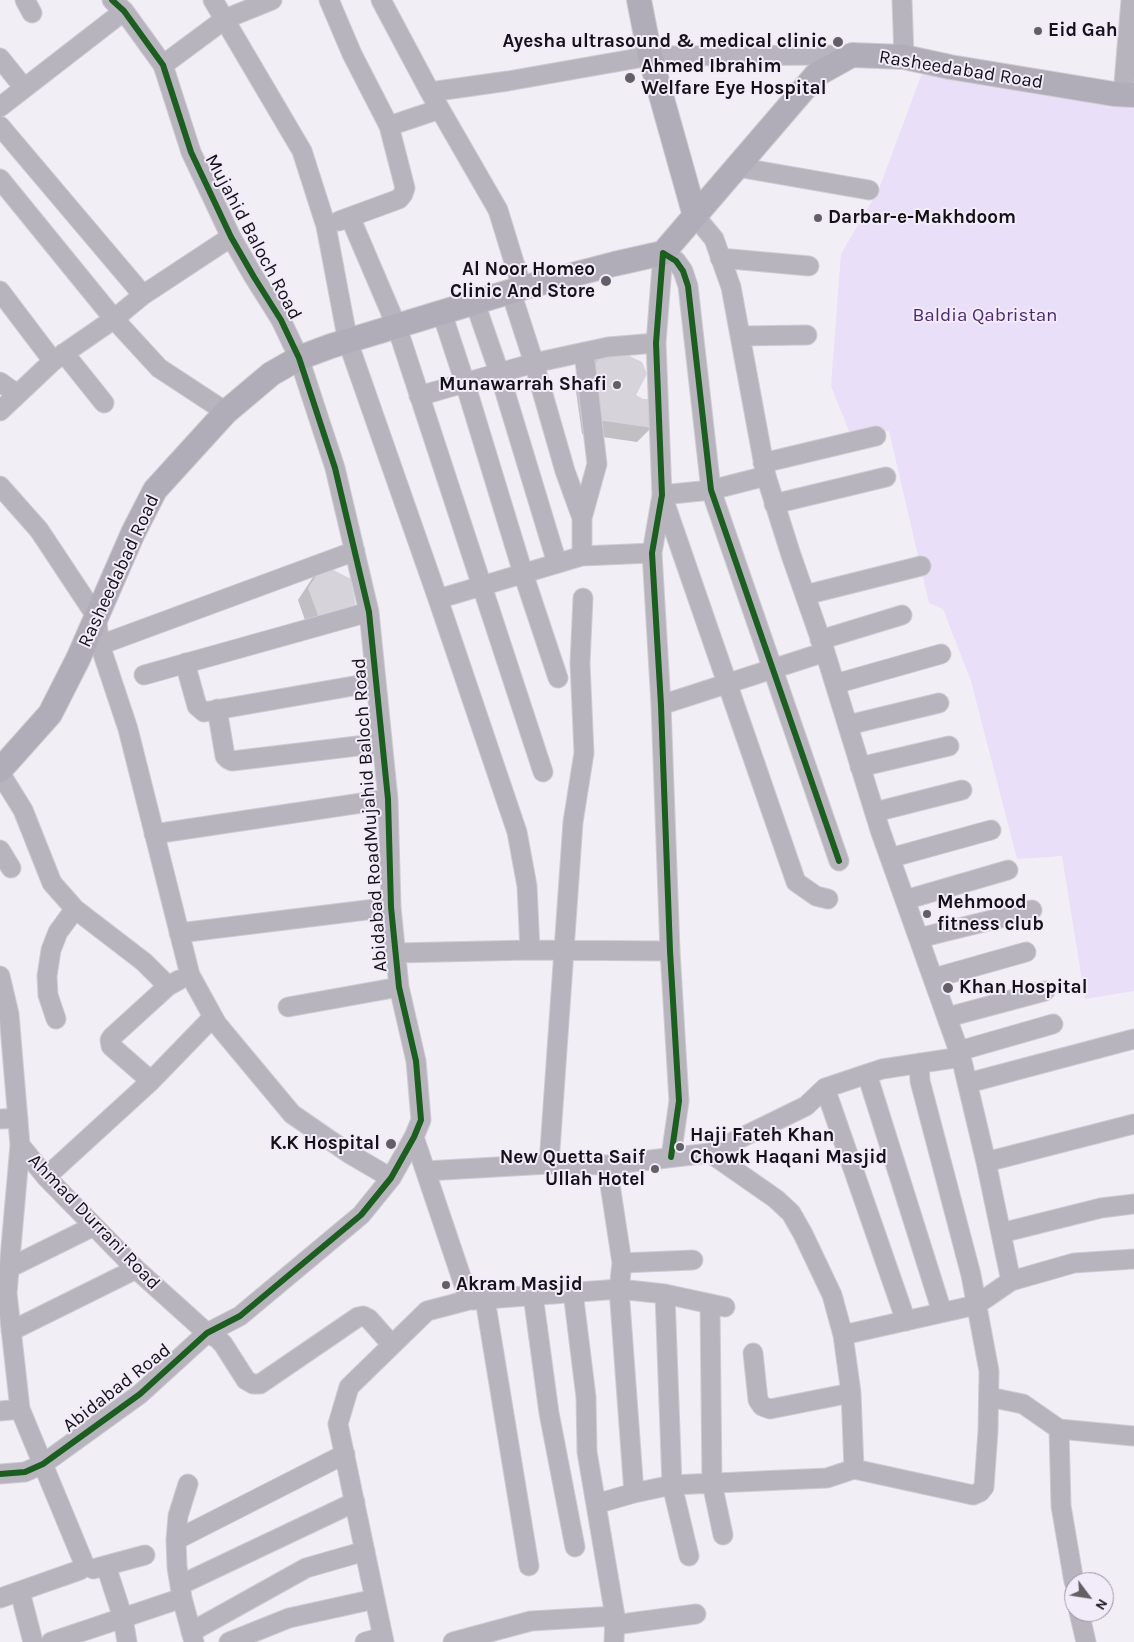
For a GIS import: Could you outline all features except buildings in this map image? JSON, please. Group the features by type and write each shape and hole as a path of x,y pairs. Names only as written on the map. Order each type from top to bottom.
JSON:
{"main road":[{"path":"639,0 650,56 695,216"},
{"name":"Rasheedabad Road","path":"1,768 50,714 78,660 133,533 155,490 226,412 271,374 299,358 396,327 517,290 663,253 816,75 852,55 904,57 950,67 1129,95"}],"street":[{"path":"214,0 302,151 326,226 348,342 517,832 527,886 530,950"},
{"path":"163,65 225,18 272,0"},
{"path":"326,226 399,199 405,188 389,126 352,54 329,0"},
{"path":"381,0 430,92 498,210 534,363 565,472 582,518"},
{"path":"902,0 904,57"},
{"path":"1129,95 1131,0"},
{"path":"0,107 118,5"},
{"name":"Mujahid Baloch Road","path":"118,5 163,65 191,152 231,237 281,320 299,358"},
{"path":"430,92 508,81 650,56 852,55"},
{"path":"0,58 24,88"},
{"path":"389,126 440,109"},
{"path":"0,126 143,295"},
{"path":"737,167 869,190"},
{"path":"0,179 114,319 159,368 226,412"},
{"path":"695,216 714,238 731,287 764,470 774,504 823,646 890,858 960,1054 1012,1281"},
{"path":"350,217 396,327 543,772"},
{"path":"0,411 59,357 114,319 143,295 231,237"},
{"path":"671,1157 678,1101 670,951 661,704 652,553 662,495 656,343 663,253 676,261 683,271 688,286 711,490 839,861"},
{"path":"720,258 809,266"},
{"path":"0,292 104,403"},
{"path":"476,303 557,563"},
{"path":"442,313 465,382 523,574 558,678"},
{"path":"740,336 807,335"},
{"path":"419,396 534,363 608,347 656,343"},
{"path":"582,556 582,518 597,464 584,352"},
{"name":"Abidabad RoadMujahid Baloch Road","path":"207,1332 240,1316 361,1215 391,1178 414,1138 421,1120 416,1061 399,987 391,907 388,799 369,612 335,468 299,358"},
{"path":"0,382 17,394"},
{"path":"662,495 711,490 764,470 876,436"},
{"path":"774,504 886,477"},
{"path":"0,486 39,530 96,616 100,646 128,729 190,975 213,1017 292,1114 350,1154 391,1178"},
{"path":"662,495 796,882 816,896 828,899"},
{"path":"100,646 354,551"},
{"path":"438,599 582,556 652,553"},
{"path":"805,595 921,566"},
{"path":"549,1164 573,822 584,754 580,663 583,598"},
{"path":"144,674 369,612"},
{"path":"661,704 772,669 823,646 902,615"},
{"path":"835,684 941,654"},
{"path":"185,663 197,706 204,712 376,682"},
{"path":"848,725 939,703"},
{"path":"217,709 225,756 232,761 382,743"},
{"path":"860,767 949,746"},
{"path":"1,768 23,810 52,883 75,909 144,962 168,986"},
{"path":"875,812 962,790"},
{"path":"154,834 388,799"},
{"path":"890,858 991,830"},
{"path":"0,850 11,868"},
{"path":"906,900 1008,870"},
{"path":"179,933 391,907"},
{"path":"56,1020 48,995 47,976 51,950 58,932 75,909"},
{"path":"919,938 1032,910"},
{"path":"396,953 530,950 670,951"},
{"path":"934,978 1026,952"},
{"path":"151,1081 111,1046 110,1040 112,1036 168,986 190,975"},
{"name":"Ahmad Durrani Road","path":"0,976 9,1014 9,1119 20,1145 46,1177 136,1269 223,1344 246,1380 253,1384 260,1384 358,1317 363,1316 369,1320 392,1345"},
{"path":"288,1007 399,987"},
{"path":"948,1017 1044,992"},
{"path":"46,1177 151,1081 213,1017"},
{"path":"426,1171 549,1164 607,1164 710,1152 806,1106 825,1088 882,1069 960,1054 1053,1024"},
{"path":"968,1083 1134,1039"},
{"path":"596,1504 672,1485 827,1478 854,1469 973,1495 980,1492 984,1487 989,1372 971,1275 920,1081 919,1063"},
{"path":"867,1074 942,1312"},
{"path":"825,1088 906,1321"},
{"path":"986,1162 1134,1124"},
{"path":"414,1138 477,1300 529,1566"},
{"path":"0,1598 80,1570 83,1566 83,1560 20,1409 11,1331 4,1293 9,1268 20,1145"},
{"path":"710,1152 776,1199 791,1213 832,1295 843,1335 851,1393 854,1469"},
{"path":"607,1164 622,1263 619,1289 634,1493"},
{"path":"1001,1232 1101,1208 1134,1204"},
{"path":"9,1268 94,1226"},
{"path":"843,1335 976,1305 1012,1281 1074,1263 1134,1259"},
{"path":"622,1263 694,1260"},
{"path":"11,1331 136,1269"},
{"path":"377,1640 375,1599 338,1424 349,1387 427,1310 477,1300 619,1289 665,1294 717,1306 712,1483 723,1535"},
{"path":"573,1292 586,1397 586,1452 596,1504 614,1628"},
{"path":"665,1294 672,1485 689,1556"},
{"path":"533,1296 549,1413 575,1547"},
{"name":"Abidabad Road","path":"0,1474 24,1472 43,1464 140,1394 207,1332"},
{"path":"753,1354 758,1400 762,1406 770,1409 851,1393"},
{"path":"988,1397 1023,1404 1059,1429 1132,1436"},
{"path":"0,1410 20,1409"},
{"path":"1059,1429 1061,1506 1072,1572"},
{"path":"176,1540 345,1454"},
{"path":"188,1484 178,1516 176,1567 193,1637 306,1568 365,1551"},
{"path":"51,1642 123,1618 181,1591 355,1502"},
{"path":"83,1566 91,1569 145,1556"},
{"path":"106,1566 123,1618 127,1642"},
{"path":"20,1592 33,1642"},
{"path":"229,1642 289,1618 375,1599"},
{"path":"453,1642 531,1621 614,1628 696,1614"},
{"path":"1081,1622 1086,1642"}],"green space":[{"name":"Baldia Qabristan","path":"928,57 1134,92 1134,991 1085,999 1062,856 1017,859 971,681 943,609 929,603 889,431 849,431 831,386 841,254 879,189"}],"cycle path":[{"path":"0,1474 25,1472 43,1464 140,1394 207,1333 240,1316 361,1215 391,1178 414,1137 421,1120 416,1061 399,987 391,907 388,799 369,612 335,468 299,358 281,320 231,237 191,152 163,65 124,11 112,0"},
{"path":"671,1157 679,1101 670,951 661,705 652,553 662,495 656,343 663,253 676,261 683,271 688,286 711,490 839,861"}],"place":[{"name":"Eid Gah","path":"1038,31"},
{"name":"Ayesha ultrasound & medical clinic","path":"838,42"},
{"name":"Ahmed Ibrahim Welfare Eye Hospital","path":"630,78"},
{"name":"Darbar-e-Makhdoom","path":"818,218"},
{"name":"Al Noor Homeo Clinic And Store","path":"606,281"},
{"name":"Munawarrah Shafi","path":"617,385"},
{"name":"Mehmood fitness club","path":"927,914"},
{"name":"Khan Hospital","path":"948,988"},
{"name":"K.K Hospital","path":"391,1144"},
{"name":"Haji Fateh Khan Chowk Haqani Masjid","path":"680,1147"},
{"name":"New Quetta Saif Ullah Hotel","path":"655,1169"},
{"name":"Akram Masjid","path":"446,1285"}]}
